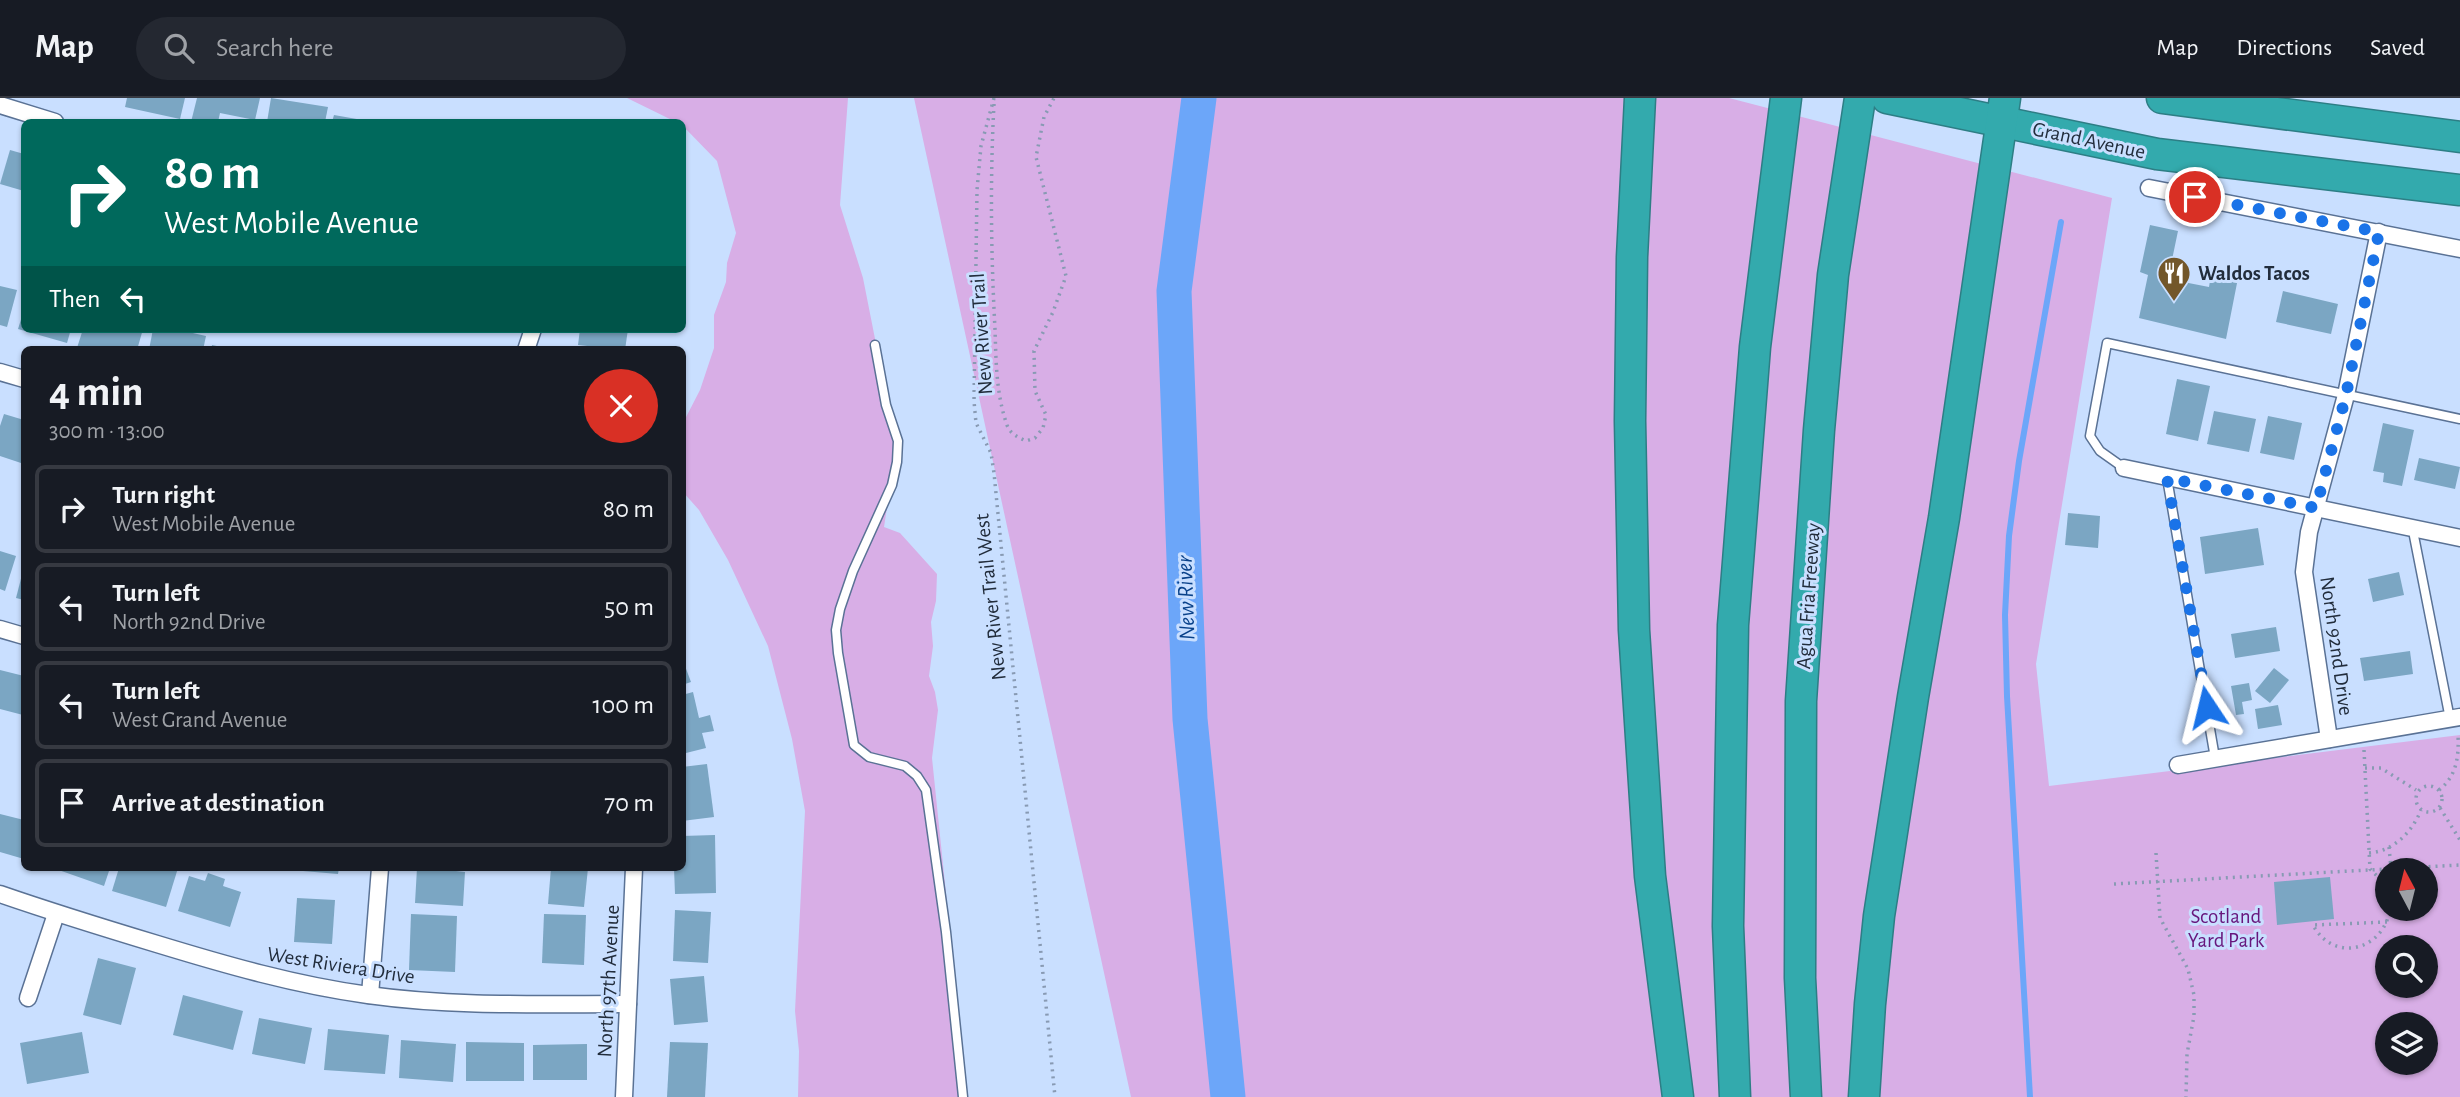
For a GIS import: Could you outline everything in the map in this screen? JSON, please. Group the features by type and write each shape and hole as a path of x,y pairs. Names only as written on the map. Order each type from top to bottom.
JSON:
{"highway":[{"path":"1640,98 1630,352 1633,631 1650,876 1678,1097"},
{"path":"1735,1097 1728,926 1733,625 1755,347 1786,98"},
{"name":"Agua Fria Freeway","path":"1806,1097 1800,978 1801,701 1818,443 1833,275 1860,98"},
{"path":"2162,98 2460,137"},
{"name":"Grand Avenue","path":"1896,100 2003,109 2157,154 2460,190"},
{"path":"1864,1097 1879,916 1944,518 2003,109"}],"street":[{"path":"0,105 45,119"},
{"path":"2149,188 2460,249"},
{"name":"North 92nd Drive","path":"2329,739 2304,572 2309,531 2346,395 2379,232"},
{"path":"0,372 21,378"},
{"path":"2124,468 2460,538"},
{"path":"0,629 21,635"},
{"path":"2178,765 2454,718"},
{"path":"370,995 380,871"},
{"name":"North 97th Avenue","path":"624,1097 635,871"},
{"name":"West Riviera Drive","path":"0,894 56,914 297,984 370,995 464,1003 628,1004"},
{"path":"28,998 56,914"}],"lane":[{"path":"2124,468 2100,452 2090,436 2107,343 2460,419"},
{"path":"875,345 886,405 898,441 897,462 892,485 853,571 841,609 836,630 838,653 855,745 869,757 905,766 917,776 926,790 946,932 963,1097"},
{"path":"2167,478 2215,758"},
{"path":"2416,528 2414,536 2454,718"}],"path":[{"name":"New River Trail","path":"994,98 991,163 992,270 998,381 1007,427 1017,437 1026,441 1035,438 1043,428 1046,415 1035,391 1034,351 1054,312 1066,276 1036,158 1044,117 1054,98"},
{"name":"New River Trail West","path":"994,98 981,146 977,190 974,401 976,423 991,453 994,473 1055,1097"},
{"path":"2438,790 2454,774 2458,738 2454,718"},
{"path":"2360,734 2365,768 2370,869 2375,874"},
{"path":"2365,768 2381,768 2417,790"},
{"path":"2417,790 2426,785 2438,790 2442,801 2440,808 2460,840"},
{"path":"2417,790 2416,799 2421,810"},
{"path":"2421,810 2431,812 2440,808"},
{"path":"2369,853 2389,847 2409,832 2421,810"},
{"path":"2389,847 2390,858"},
{"path":"2156,853 2161,918 2188,969 2194,995 2194,1016 2186,1064 2186,1097"},
{"path":"2438,866 2460,865"},
{"path":"2114,884 2375,869"},
{"path":"2387,922 2374,939 2353,948 2329,943 2317,933 2313,925 2387,922"}],"green space":[{"path":"627,98 848,98 840,205 863,278 894,435 884,527 900,533 937,574 936,601 931,622 933,646 929,676 938,710 932,758 967,1097 798,1097 799,1051 795,1011 805,811 792,739 768,646 728,560 699,510 686,495 686,417 700,390 714,348 714,315 726,282 727,263 736,233 717,161 686,129 686,119 670,119"},
{"name":"Scotland Yard Park","path":"914,98 1729,98 2112,198 2036,664 2049,786 2460,735 2460,1097 1131,1097"}],"building":[{"path":"127,98 185,98 180,119 125,107"},
{"path":"197,98 260,98 255,119 220,113 219,119 192,119"},
{"path":"271,98 328,107 326,119 268,119"},
{"path":"334,115 357,119 333,119"},
{"path":"10,150 21,153 21,190 0,184"},
{"path":"2150,225 2178,231 2168,279 2209,287 2212,268 2239,273 2226,339 2139,318 2148,275 2140,272"},
{"path":"0,286 17,290 7,327 0,325"},
{"path":"2283,291 2338,304 2331,334 2276,322"},
{"path":"32,333 70,333 67,343"},
{"path":"82,333 142,333 138,346 78,346"},
{"path":"152,333 193,333 206,336 204,346 150,346"},
{"path":"580,333 627,333 626,346 578,345"},
{"path":"2177,379 2210,386 2198,441 2166,434"},
{"path":"2214,411 2256,419 2249,452 2207,444"},
{"path":"4,414 21,419 21,463 0,456 0,426"},
{"path":"2268,416 2302,423 2294,460 2260,453"},
{"path":"2383,423 2414,430 2402,486 2383,482 2384,473 2373,471"},
{"path":"2419,458 2460,467 2455,489 2414,480"},
{"path":"2068,513 2100,516 2098,548 2065,545"},
{"path":"2258,528 2264,565 2205,574 2200,537"},
{"path":"0,551 16,556 5,591 0,589"},
{"path":"2399,572 2404,595 2373,602 2368,579"},
{"path":"21,579 21,599 16,598"},
{"path":"2276,627 2280,651 2235,658 2231,634"},
{"path":"2410,651 2413,674 2364,681 2360,658"},
{"path":"2274,668 2289,680 2270,703 2255,691"},
{"path":"686,669 691,682 686,684"},
{"path":"0,670 21,675 21,714 0,709"},
{"path":"2249,683 2252,700 2242,702 2244,714 2236,715 2231,686"},
{"path":"693,692 699,718 710,715 714,731 702,733 706,748 686,753 686,694"},
{"path":"2278,705 2282,725 2258,729 2255,709"},
{"path":"707,764 714,817 686,820 686,767"},
{"path":"0,814 21,819 21,858 0,852"},
{"path":"715,835 716,893 675,894 674,871 686,871 686,836"},
{"path":"62,871 109,871 104,886"},
{"path":"118,871 177,871 166,907 112,891"},
{"path":"303,871 338,871 338,874"},
{"path":"417,871 465,872 463,906 415,903"},
{"path":"551,871 588,871 584,907 548,904"},
{"path":"208,873 225,879 223,886 241,892 230,927 178,911 189,876 205,881"},
{"path":"2330,877 2334,919 2277,925 2274,882"},
{"path":"297,898 335,900 332,944 294,942"},
{"path":"675,910 711,912 708,963 673,961"},
{"path":"411,914 457,916 455,972 409,970"},
{"path":"544,914 586,915 584,965 542,963"},
{"path":"98,958 136,968 121,1025 83,1015"},
{"path":"704,976 708,1022 674,1025 670,979"},
{"path":"183,995 243,1011 233,1050 173,1035"},
{"path":"259,1018 312,1028 305,1064 252,1054"},
{"path":"328,1029 389,1035 385,1074 324,1070"},
{"path":"82,1032 89,1073 27,1084 20,1043"},
{"path":"401,1040 456,1044 453,1082 399,1078"},
{"path":"466,1042 524,1043 524,1081 466,1081"},
{"path":"670,1042 708,1043 705,1097 667,1097"},
{"path":"587,1044 587,1080 533,1080 533,1045"}],"waterway":[{"name":"New River","path":"1199,98 1174,291 1190,719 1228,1097"},
{"path":"2030,1097 2007,696 2005,615 2009,536 2019,461 2061,222"}],"place":[{"name":"Waldos Tacos","path":"2174,303"}],"route":[{"path":"2195,197 2379,232 2346,395 2316,508 2167,478 2207,707"}]}
